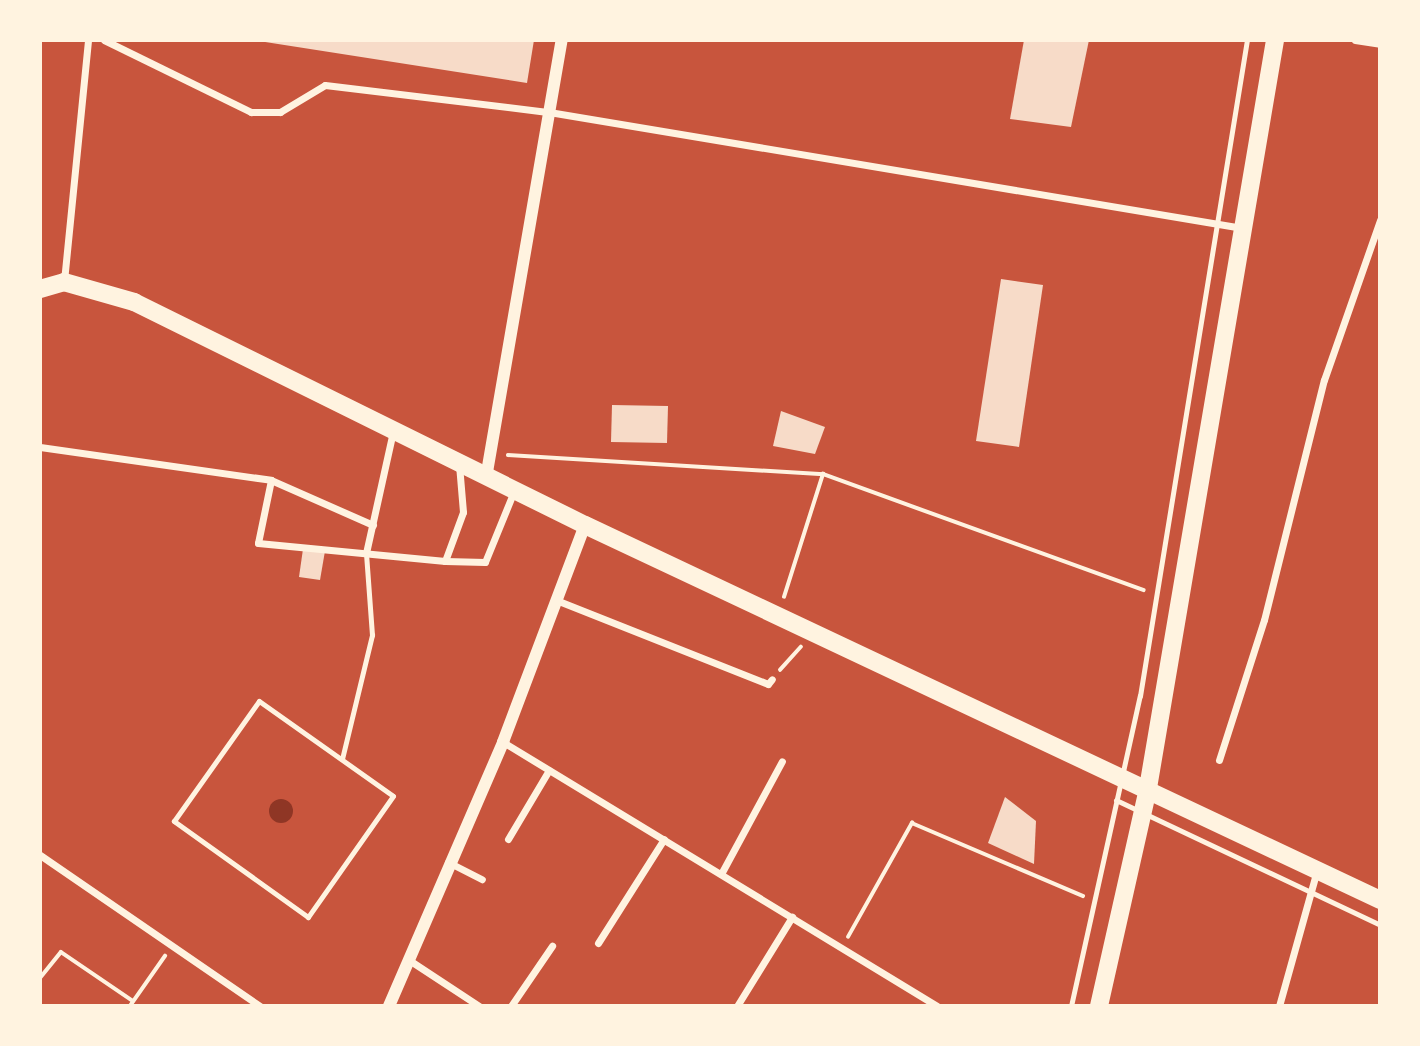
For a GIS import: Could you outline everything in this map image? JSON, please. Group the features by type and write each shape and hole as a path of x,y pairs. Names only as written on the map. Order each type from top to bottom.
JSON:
{"main road":[{"path":"1099,1006 1148,788 1275,40"},
{"path":"40,289 64,282 134,302 486,478 1122,775 1380,900"}],"street":[{"path":"64,282 88,40"},
{"path":"104,40 251,112 280,112 306,90 324,85 549,112 1243,228"},
{"path":"486,478 562,40"},
{"path":"1355,40 1380,44"},
{"path":"1219,760 1264,620 1324,380 1380,220"},
{"path":"366,553 393,430"},
{"path":"40,447 271,480 373,526"},
{"path":"445,561 463,512 459,464"},
{"path":"271,480 258,543 445,561 485,562 514,491"},
{"path":"389,1006 448,862 503,742 553,599 585,525"},
{"path":"553,599 768,684 772,679"},
{"path":"503,742 937,1006"},
{"path":"721,874 782,761"},
{"path":"508,839 550,770"},
{"path":"598,943 664,839"},
{"path":"40,856 260,1006"},
{"path":"448,862 482,879"},
{"path":"1279,1006 1318,870"},
{"path":"750,1006 739,1003 792,917"},
{"path":"511,1006 552,946"},
{"path":"409,960 479,1006"},
{"path":"920,1006 924,998"}],"lane":[{"path":"1071,1006 1122,775 1156,594 1247,40"},
{"path":"342,760 372,635 366,553"},
{"path":"259,701 342,760 393,796 308,917 174,821 259,701"},
{"path":"1116,800 1380,925"}],"path":[{"path":"490,454 822,474 1156,594"},
{"path":"778,615 822,474"},
{"path":"772,679 814,632"},
{"path":"842,948 912,823 1095,901"},
{"path":"40,978 61,952 131,1004 172,947"}],"shaded area":[{"path":"281,799 289,803 293,811 289,819 281,823 273,819 269,811 273,803"}],"building":[{"path":"252,40 534,40 527,83"},
{"path":"1024,40 1089,40 1071,127 1010,119"},
{"path":"1001,279 1043,285 1019,447 976,441"},
{"path":"612,405 668,406 667,443 611,442"},
{"path":"781,411 825,427 815,454 773,446"},
{"path":"303,549 325,551 320,580 299,577"},
{"path":"1005,797 1036,821 1034,864 988,843"}]}
